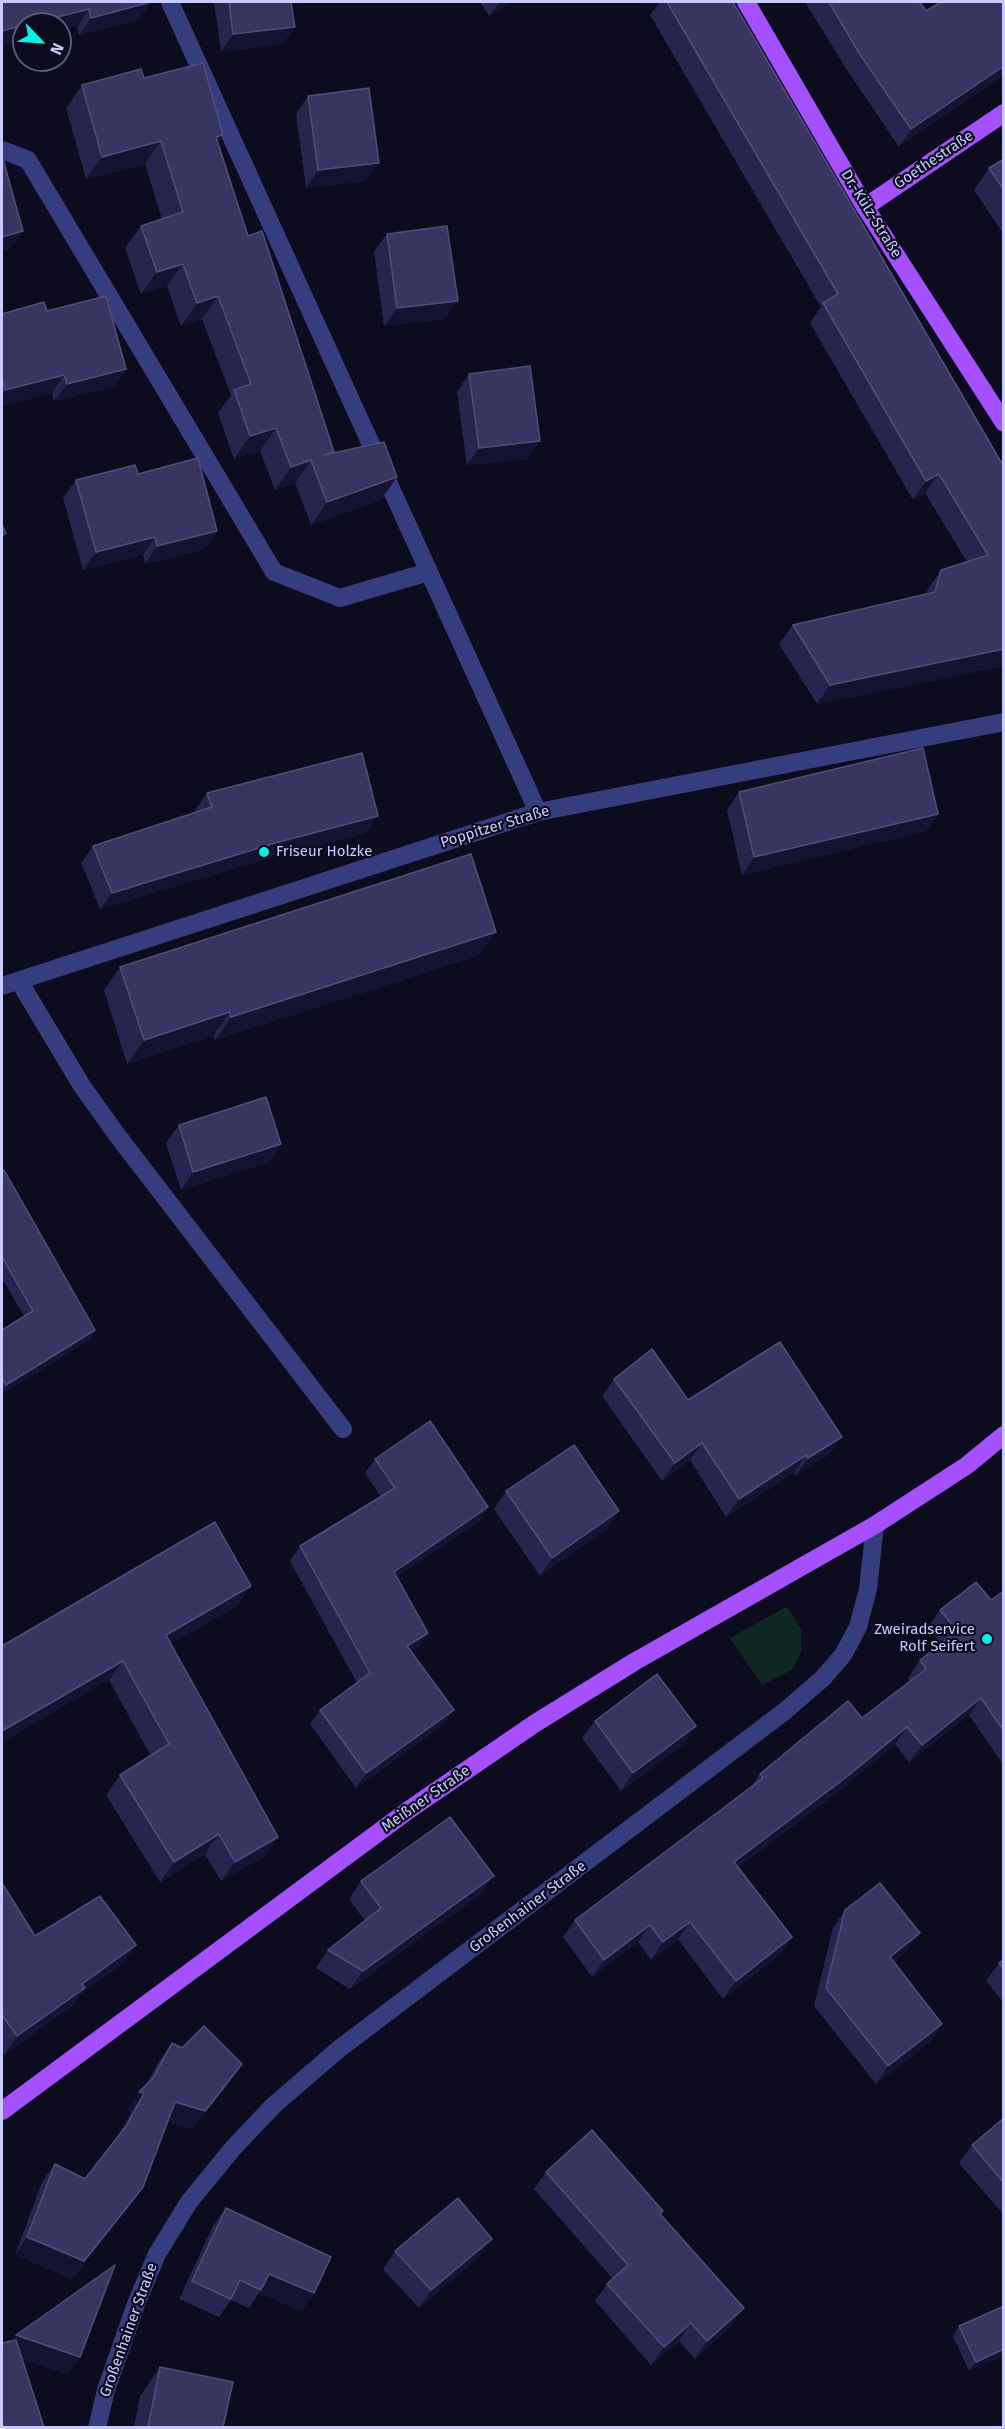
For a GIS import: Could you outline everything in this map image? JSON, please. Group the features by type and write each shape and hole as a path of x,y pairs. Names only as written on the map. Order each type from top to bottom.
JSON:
{"main road":[{"name":"Dr.-Külz-Straße","path":"746,2 865,207 1004,423"},
{"name":"Goethestraße","path":"865,207 1004,113"},
{"path":"875,1524 966,1466 1004,1435"},
{"name":"Meißner Straße","path":"2,2111 410,1809 534,1724 634,1662 875,1524"}],"street":[{"path":"170,2 538,812"},
{"path":"2,150 28,160 274,572 340,598 428,572"},
{"name":"Poppitzer Straße","path":"2,986 538,812 1004,722"},
{"path":"19,981 82,1086 117,1135 343,1429"},
{"name":"Großenhainer Straße","path":"97,2427 106,2390 136,2304 158,2254 189,2202 234,2147 274,2105 339,2049 785,1712 822,1679 843,1655 858,1627 868,1588 875,1524"}],"green space":[{"path":"786,1607 801,1630 801,1652 793,1669 762,1685 730,1638"}],"building":[{"path":"2,2 151,2 91,18 89,9 72,13 12,12 12,28 2,31"},
{"path":"229,2 291,2 295,27 233,34"},
{"path":"667,2 733,2 1004,467 1004,649 830,685 793,625 935,592 941,570 988,555 939,474 926,481 823,303 838,294"},
{"path":"829,2 920,2 926,11 941,2 1004,2 1004,66 911,129 859,53"},
{"path":"203,63 223,135 216,137 248,236 262,231 334,452 324,455 384,442 397,477 327,502 311,460 291,467 276,428 250,436 234,390 251,384 218,296 197,303 183,264 157,272 141,226 183,212 161,141 102,157 82,85 141,69 144,78"},
{"path":"369,88 379,163 318,170 308,96"},
{"path":"2,159 23,231 2,237"},
{"path":"1004,159 1004,190 989,168"},
{"path":"447,226 458,301 397,308 387,234"},
{"path":"106,296 126,369 67,384 64,375 5,390 2,379 2,314 44,302 47,311"},
{"path":"530,366 540,441 479,448 469,374"},
{"path":"198,458 217,531 157,546 155,537 96,552 76,480 135,465 138,474"},
{"path":"923,748 938,814 754,857 739,792"},
{"path":"362,753 378,816 275,843 112,893 93,846 212,807 207,793"},
{"path":"471,854 496,932 231,1017 230,1012 144,1040 120,967"},
{"path":"266,1097 281,1144 193,1172 179,1125"},
{"path":"4,1170 95,1330 6,1385 2,1378 2,1330 33,1311 2,1257 2,1171"},
{"path":"780,1342 842,1437 808,1458 806,1455 739,1499 702,1443 675,1463 614,1379 652,1349 688,1400"},
{"path":"430,1421 488,1507 394,1572 428,1633 407,1646 454,1710 366,1773 320,1710 370,1673 300,1546 395,1488 375,1459"},
{"path":"574,1445 619,1511 552,1558 506,1491"},
{"path":"215,1522 251,1586 166,1635 278,1837 235,1862 219,1834 174,1862 120,1775 169,1744 123,1661 2,1731 2,1646"},
{"path":"976,1582 991,1600 1004,1591 1004,1731 981,1698 922,1745 907,1727 849,1775 734,1862 792,1937 736,1981 690,1922 663,1942 650,1925 604,1960 575,1920 763,1778 760,1774 848,1701 862,1718 926,1669 920,1660 957,1631 940,1610"},
{"path":"657,1674 696,1726 633,1773 595,1721"},
{"path":"450,1817 494,1876 363,1971 328,1950 381,1908 361,1881"},
{"path":"2,1883 35,1936 100,1896 136,1945 82,1984 85,1988 17,2036 2,2015"},
{"path":"880,1883 920,1933 890,1957 942,2024 888,2066 826,1988 845,1910"},
{"path":"1004,1959 1004,1969 999,1963"},
{"path":"204,2026 242,2064 205,2111 175,2102 143,2187 84,2261 27,2237 55,2164 85,2179 127,2125 144,2093 139,2092 153,2078 172,2043 182,2048"},
{"path":"1004,2118 1004,2183 972,2145"},
{"path":"592,2130 663,2211 660,2214 744,2308 707,2341 691,2323 664,2347 607,2284 628,2265 546,2172"},
{"path":"458,2198 492,2239 431,2290 395,2251"},
{"path":"226,2208 331,2257 314,2293 269,2274 261,2290 240,2280 231,2299 192,2281"},
{"path":"115,2265 80,2357 16,2335"},
{"path":"1004,2306 1004,2349 976,2362 959,2326"},
{"path":"16,2340 44,2427 2,2427 2,2343"},
{"path":"160,2367 233,2382 223,2427 148,2427"}],"place":[{"name":"Friseur Holzke","path":"264,852"},
{"name":"Zweiradservice Rolf Seifert","path":"987,1639"}]}
